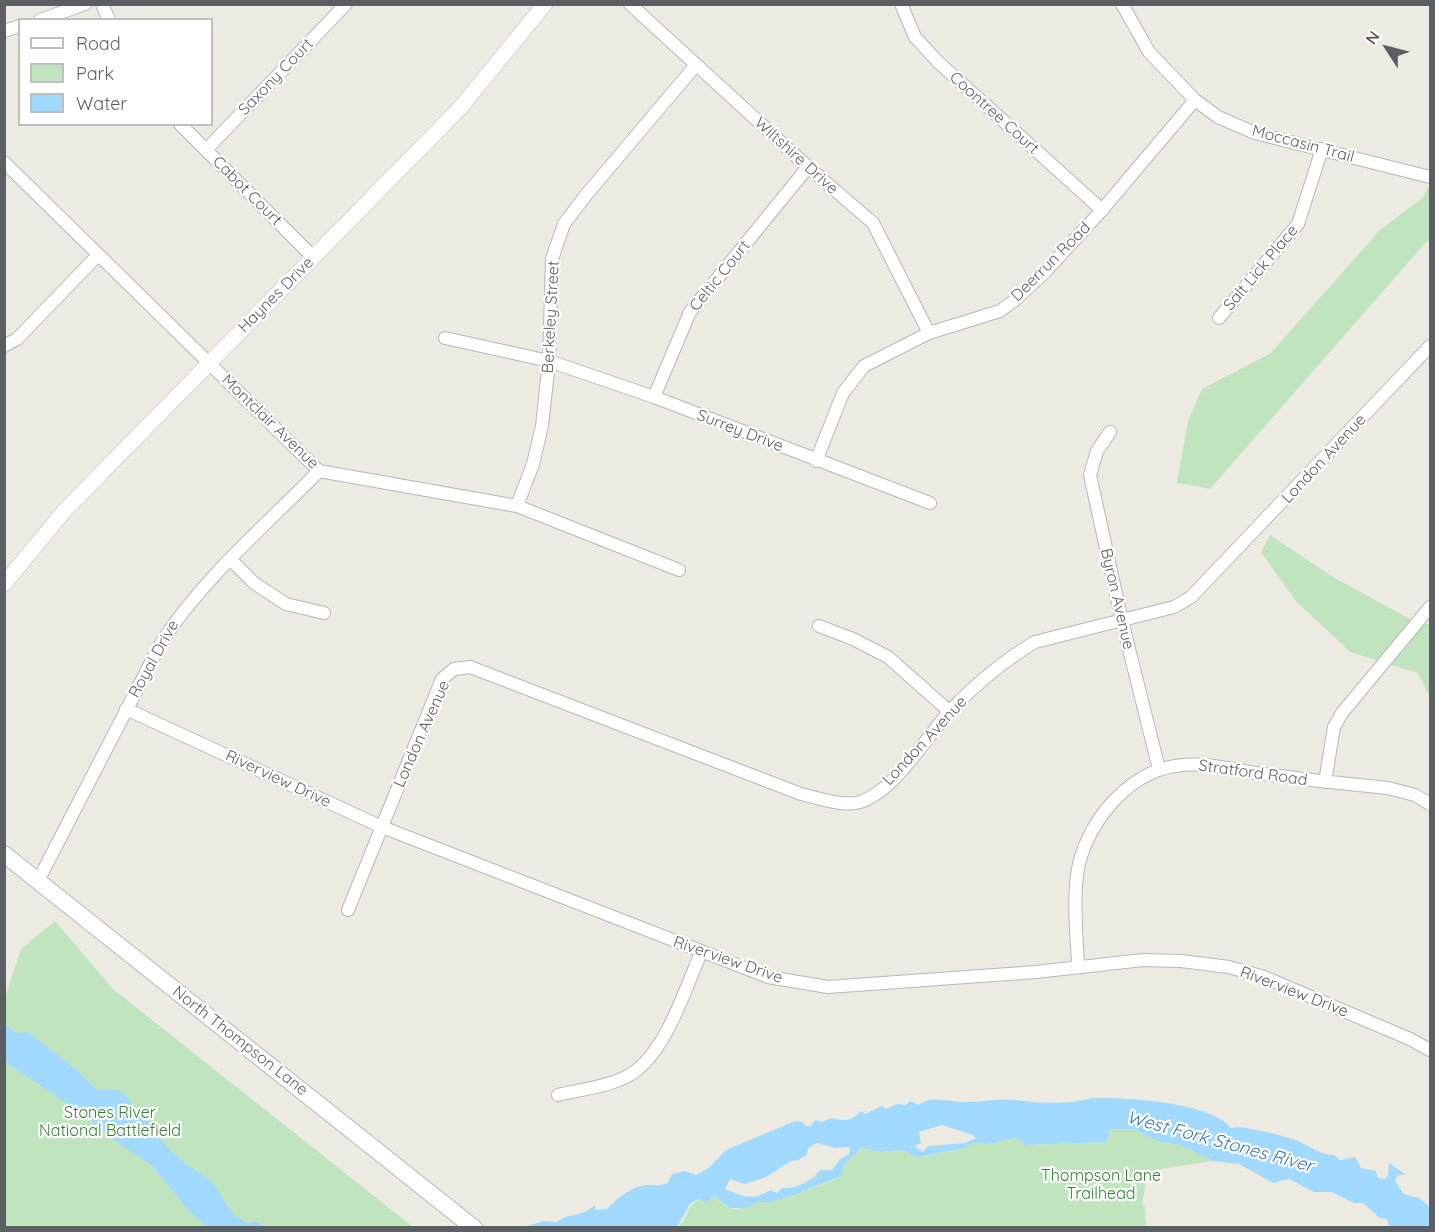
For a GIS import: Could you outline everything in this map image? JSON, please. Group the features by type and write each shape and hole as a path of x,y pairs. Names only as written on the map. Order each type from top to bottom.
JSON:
{"main road":[{"name":"North Thompson Lane","path":"4,854 474,1227"}],"street":[{"path":"46,18 85,4"},
{"path":"102,4 108,18"},
{"name":"Saxony Court","path":"206,150 346,4"},
{"name":"Haynes Drive","path":"4,584 66,509 460,108 545,4"},
{"name":"Wiltshire Drive","path":"630,4 808,167 873,223 928,333"},
{"name":"Coontree Court","path":"901,4 915,37 938,62 1102,210"},
{"name":"Moccasin Trail","path":"1122,4 1149,52 1195,100 1218,117 1255,133 1431,177"},
{"name":"Berkeley Street","path":"517,506 533,464 542,426 549,361 552,259 564,224 585,195 696,65"},
{"name":"Deerrun Road","path":"816,461 843,393 852,378 864,366 928,333 1000,311 1046,272 1195,100"},
{"name":"Cabot Court","path":"182,126 313,257"},
{"name":"Salt Lick Place","path":"1219,318 1298,224 1322,149"},
{"name":"Montclair Avenue","path":"4,162 319,471 517,506 679,570"},
{"name":"Celtic Court","path":"654,398 690,312 808,167"},
{"path":"4,346 17,339 98,255"},
{"name":"Surrey Drive","path":"446,338 549,361 654,398 930,503"},
{"name":"London Avenue","path":"348,910 442,679 454,669 470,667 801,794 836,802 859,802 876,793 897,776 950,712 990,673 1035,642 1174,607 1191,597 1431,346"},
{"name":"Byron Avenue","path":"1110,432 1096,451 1090,476 1122,621 1159,769"},
{"name":"Royal Drive","path":"38,881 126,709 179,614 230,559 319,471"},
{"path":"230,559 254,583 286,604 324,613"},
{"path":"1325,782 1334,728 1342,713 1431,607"},
{"path":"819,626 853,639 888,657 950,712"},
{"name":"Riverview Drive","path":"126,709 382,827 701,953 768,977 828,987 1036,972 1143,960 1181,961 1229,968 1263,977 1431,1050"},
{"name":"Stratford Road","path":"1078,966 1075,900 1077,873 1084,846 1096,823 1120,794 1159,769 1200,764 1325,782 1388,788 1415,795 1431,804"},
{"path":"558,1095 608,1083 636,1071 657,1050 701,953"}],"green space":[{"path":"1430,185 1430,243 1427,241 1210,489 1177,483 1188,421 1202,389 1271,353 1380,230 1422,198"},
{"path":"1270,535 1333,577 1419,624 1430,624 1430,697 1418,673 1350,652 1296,601 1261,552"},
{"name":"Stones River National Battlefield","path":"55,921 113,989 413,1227 5,1228 5,998 21,949"},
{"name":"Thompson Lane Trailhead","path":"1111,1129 1133,1129 1160,1142 1181,1145 1212,1161 1148,1171 1142,1204 1145,1206 1146,1227 677,1228 696,1201 714,1196 727,1207 738,1209 792,1195 842,1176 843,1166 861,1148 880,1152 902,1150 918,1157 965,1148 975,1142 992,1144 1018,1138 1024,1145 1107,1142"}],"water":[{"path":"5,1024 16,1033 28,1032 78,1071 96,1089 119,1090 129,1099 133,1110 153,1126 154,1133 176,1156 212,1182 234,1215 247,1223 255,1221 266,1227 207,1227 189,1211 152,1166 114,1140 87,1117 5,1062"},
{"name":"West Fork Stones River","path":"1092,1098 1145,1100 1206,1112 1221,1119 1231,1128 1254,1129 1286,1137 1320,1152 1334,1155 1340,1160 1355,1157 1361,1168 1376,1171 1378,1178 1385,1179 1388,1175 1389,1163 1405,1174 1397,1176 1395,1181 1404,1194 1419,1198 1430,1207 1430,1227 1389,1227 1387,1219 1380,1218 1363,1203 1354,1203 1332,1192 1314,1192 1289,1179 1273,1183 1239,1164 1212,1161 1181,1145 1160,1142 1133,1129 1111,1129 1107,1142 1024,1145 1018,1138 992,1144 975,1142 965,1148 917,1157 902,1150 880,1152 861,1148 843,1166 842,1176 794,1195 772,1202 759,1202 746,1208 729,1208 714,1196 706,1203 699,1199 690,1204 677,1227 524,1227 544,1221 557,1222 585,1212 595,1205 595,1210 607,1209 637,1187 668,1183 672,1174 685,1171 696,1175 710,1167 726,1150 795,1121 811,1126 815,1120 822,1122 831,1118 848,1120 861,1111 865,1114 882,1106 886,1109 897,1104 906,1105 910,1101 919,1105 936,1099 967,1102 1008,1100 1053,1103","holes":["942,1125 973,1135 976,1138 965,1143 928,1146 923,1152 914,1146 921,1143 919,1132","817,1143 835,1148 850,1147 849,1154 840,1159 832,1170 820,1170 803,1184 782,1188 777,1193 770,1190 757,1196 747,1197 725,1189 730,1179 745,1184 766,1177 791,1161 799,1160 807,1154 808,1148"]}]}
